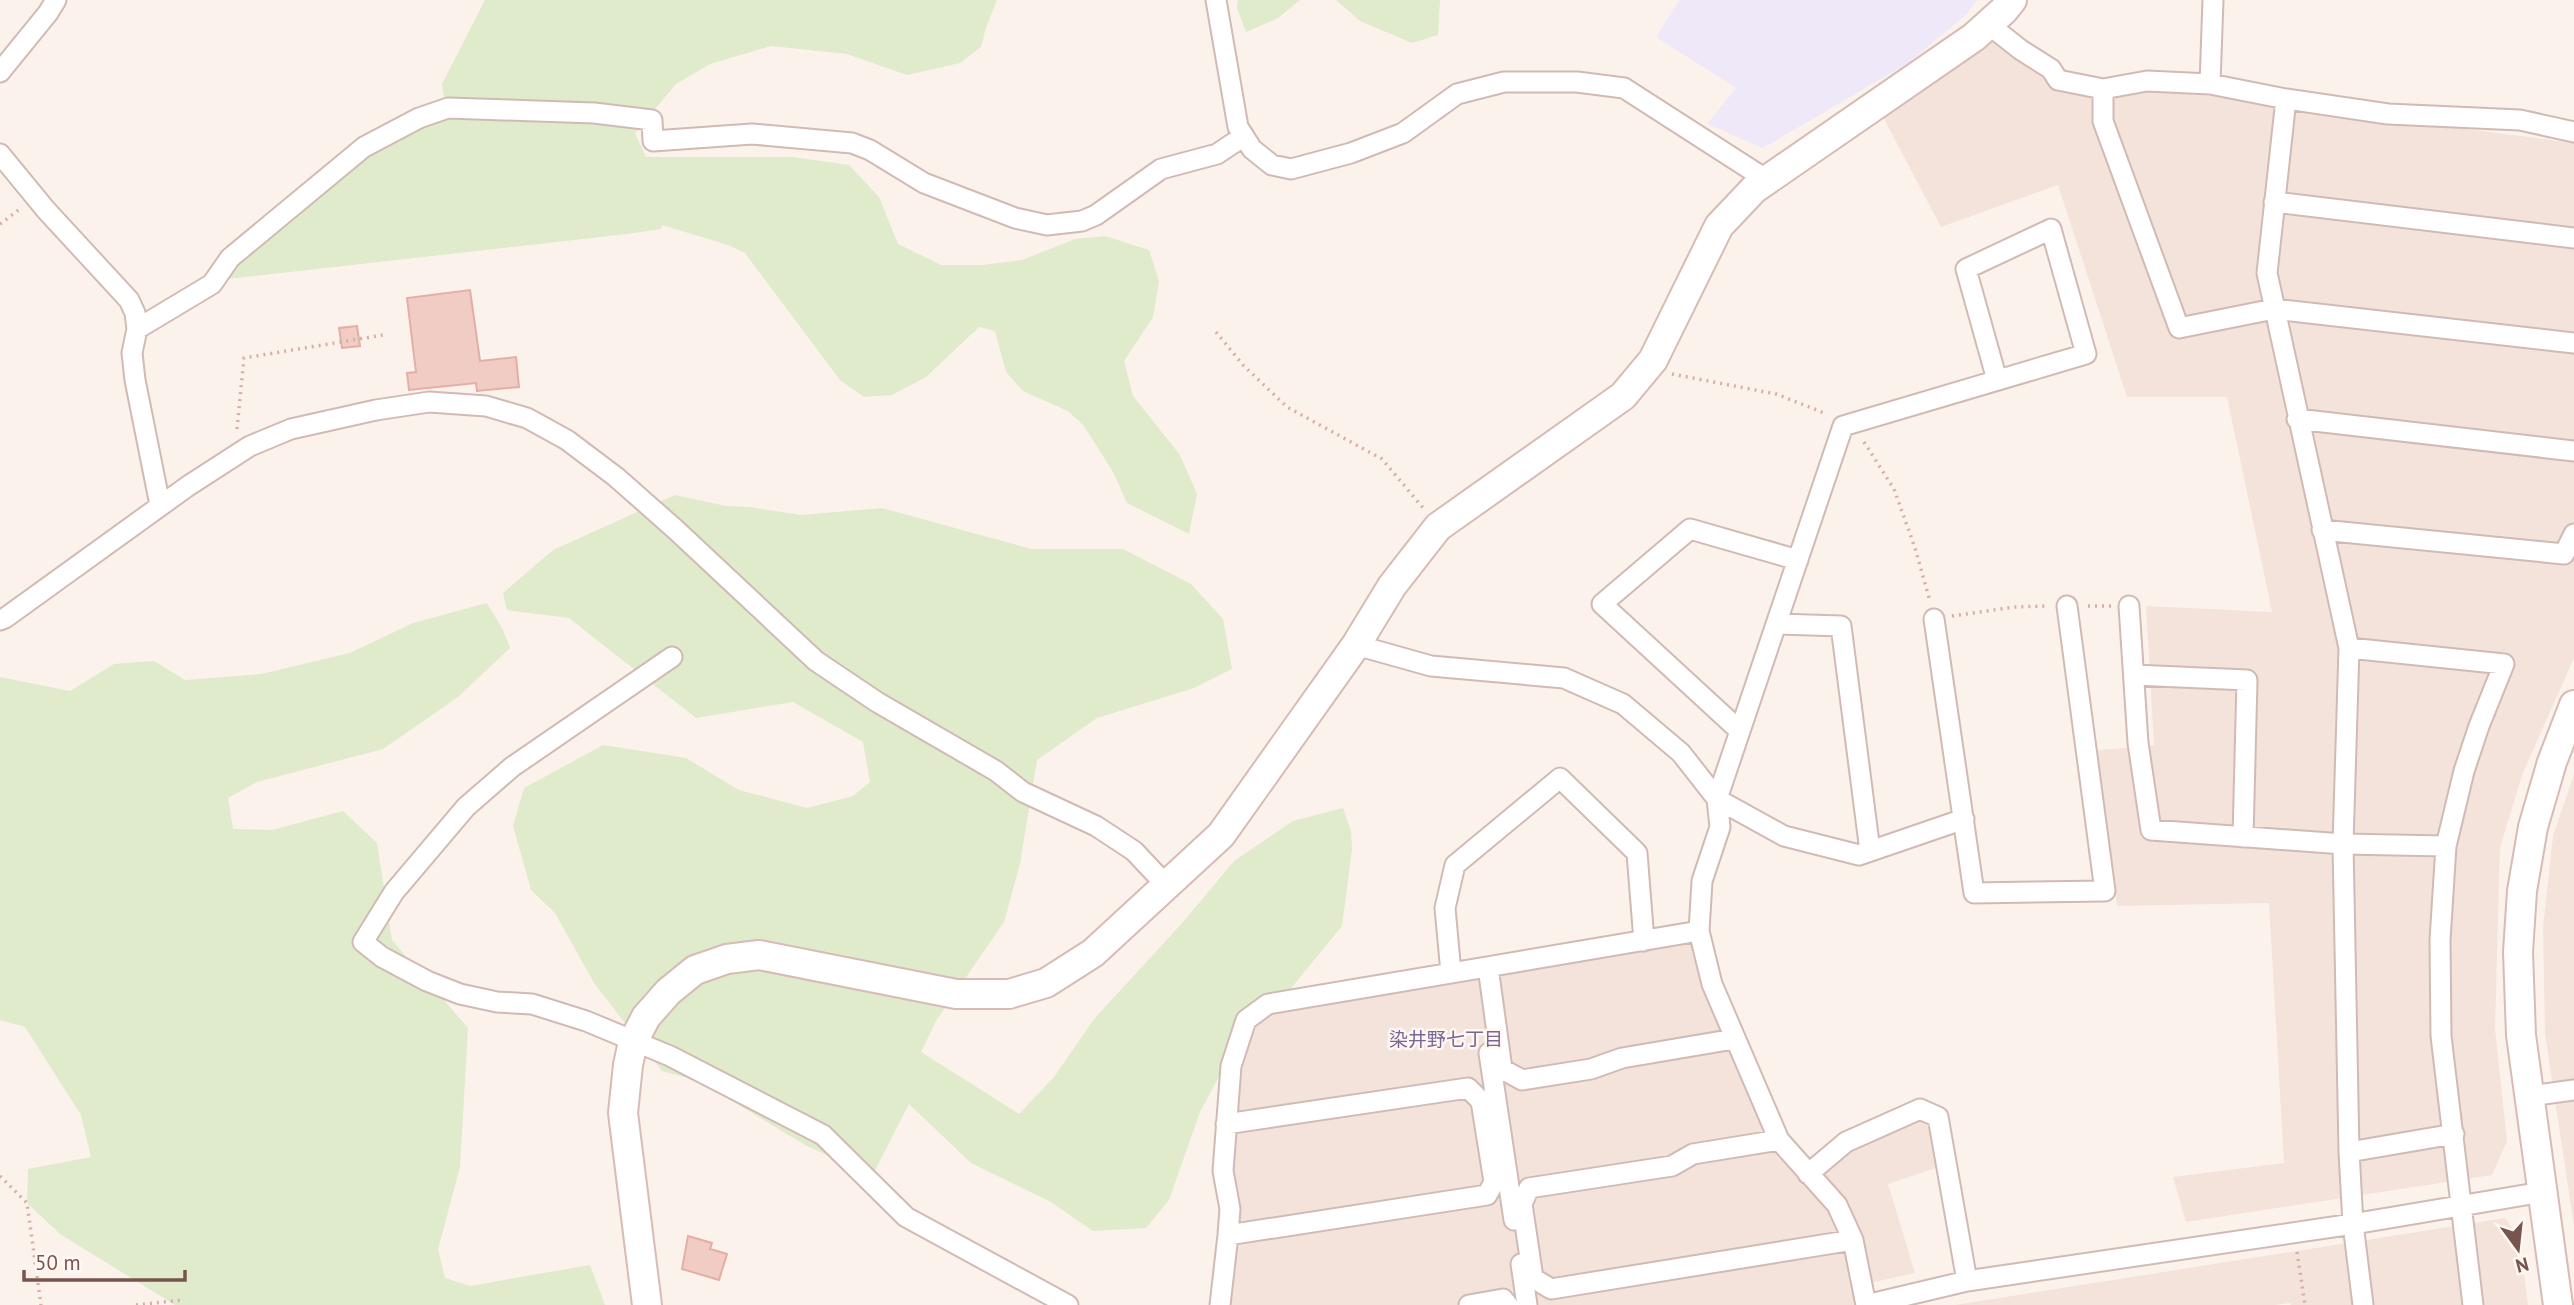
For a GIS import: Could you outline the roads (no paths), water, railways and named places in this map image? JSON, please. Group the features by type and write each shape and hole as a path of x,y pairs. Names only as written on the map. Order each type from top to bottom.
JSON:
{"street":[{"path":"0,72 56,0"},
{"path":"1216,0 1238,127 1252,149 1272,165 1291,169 1351,153 1403,133 1457,94 1504,82 1577,82 1624,88 1767,180"},
{"path":"647,1305 623,1113 633,1042 646,1017 668,992 695,970 727,959 759,956 956,994 1009,994 1046,983 1093,953 1221,835 1356,645 1392,586 1438,527 1623,396 1653,360 1719,226 1754,189 1974,37 2012,0"},
{"path":"2210,84 2213,0"},
{"path":"1988,24 2051,69 2058,80 2103,89 2147,81 2210,84 2286,99 2388,114 2520,120 2574,132"},
{"path":"2103,89 2103,121 2179,328 2274,309 2574,343"},
{"path":"2286,99 2267,274 2349,648 2343,844 2349,1152 2353,1224 2363,1305"},
{"path":"137,329 212,284 230,258 364,147 419,118 448,108 594,113 652,120 653,141 752,134 852,143 870,150 924,183 1015,218 1047,225 1082,221 1096,215 1161,169 1217,154 1244,136"},
{"path":"0,154 46,210 129,300 135,313 137,329 132,353 135,380 160,505"},
{"path":"2274,202 2574,238"},
{"path":"1997,380 1966,269 2051,229 2086,354 1843,426 1717,799 1720,827 1702,881 1699,931 1712,984 1779,1139 1837,1205 1853,1240 1866,1305 1967,1281 2353,1224 2542,1192"},
{"path":"0,620 160,505 250,446 291,429 376,410 429,402 486,406 527,418 567,440 616,477 816,661 877,702 996,771 1023,792 1096,826 1134,851 1166,886"},
{"path":"2297,419 2574,451"},
{"path":"1740,731 1602,604 1690,529 1798,560"},
{"path":"2322,530 2564,554 2574,534"},
{"path":"1934,619 1974,892 2105,891 2067,606"},
{"path":"2129,606 2138,743 2151,830 2343,844 2446,846"},
{"path":"1776,624 1841,626 1870,851"},
{"path":"1356,645 1431,666 1564,678 1623,704 1681,753 1717,799 1784,836 1859,855 1964,819"},
{"path":"2349,648 2504,664 2464,771 2446,846 2440,940 2441,1022 2473,1305"},
{"path":"672,657 512,767 466,807 394,892 363,942 393,963 460,994 497,1002 533,1004 586,1021 670,1056 823,1135 906,1217 1068,1305"},
{"path":"2134,676 2246,680 2243,837"},
{"path":"2558,1305 2521,1035 2518,952 2522,891 2533,827 2552,762 2573,709"},
{"path":"1451,973 1445,908 1455,865 1560,778 1637,853 1644,940"},
{"path":"1220,1305 1230,1209 1223,1171 1231,1066 1246,1020 1268,1004 1699,931"},
{"path":"1482,968 1503,1069 1522,1080 1591,1069 1622,1058 1734,1039"},
{"path":"1482,968 1527,1305"},
{"path":"1226,1124 1468,1088 1481,1101 1494,1182 1487,1195 1228,1235"},
{"path":"2529,1096 2574,1090"},
{"path":"1808,1174 1846,1142 1871,1130 1920,1109 1938,1117 1967,1281"},
{"path":"2349,1152 2454,1134"},
{"path":"1779,1139 1693,1154 1672,1166 1529,1188 1522,1204 1533,1278 1551,1289 1853,1240"},
{"path":"1469,1305 1503,1299 1508,1305"}],"district":[{"name":"染井野七丁目","path":"1446,1039"}]}
